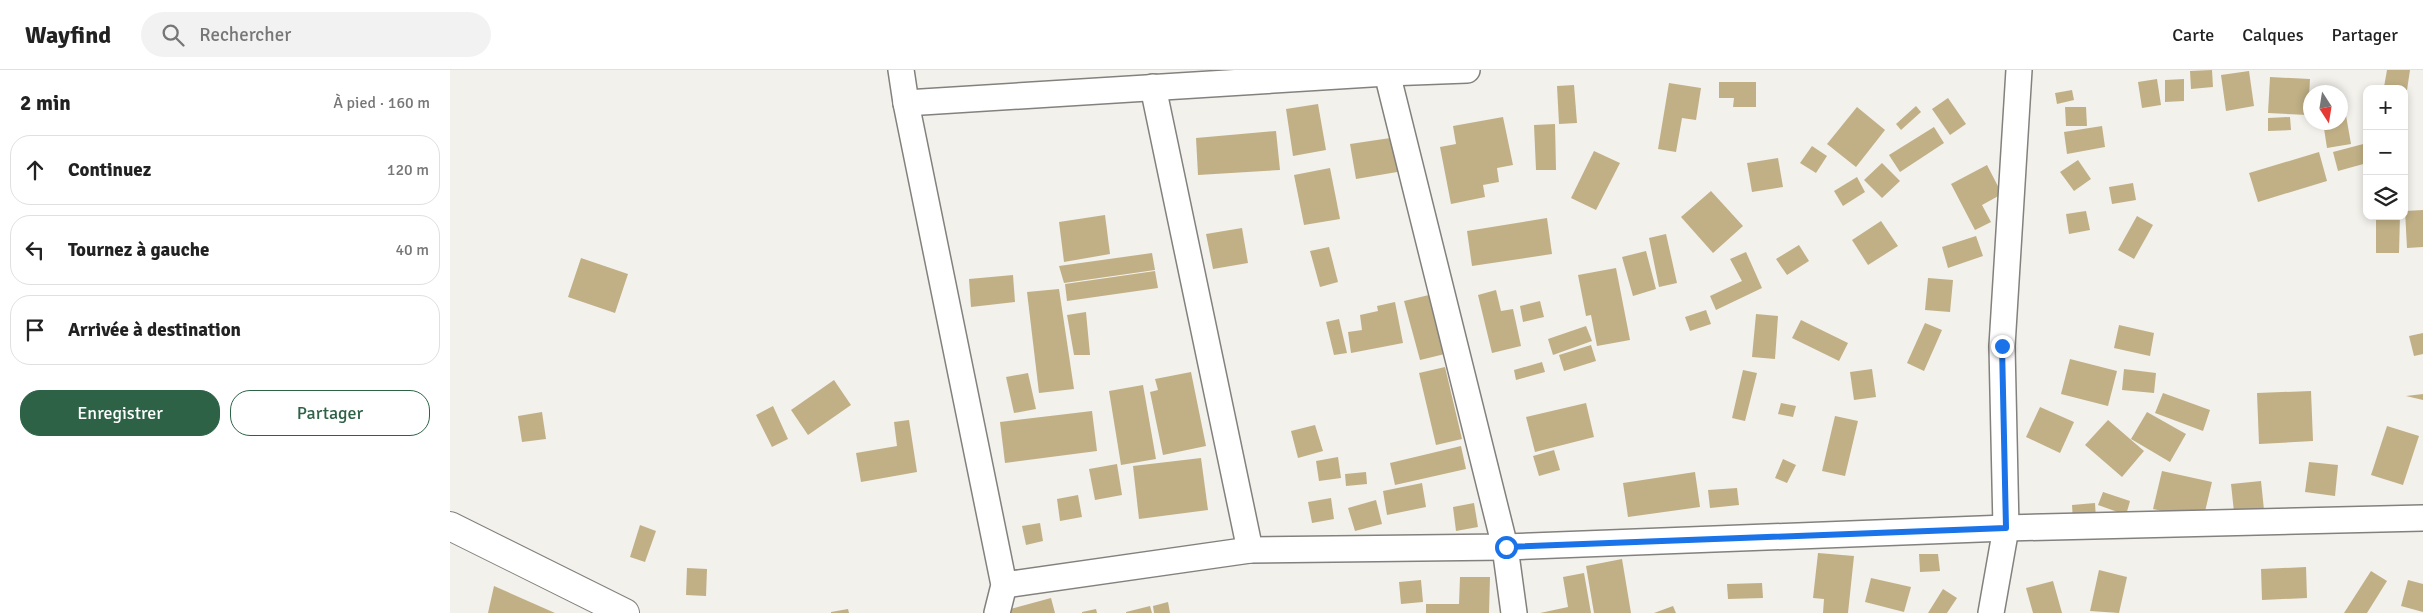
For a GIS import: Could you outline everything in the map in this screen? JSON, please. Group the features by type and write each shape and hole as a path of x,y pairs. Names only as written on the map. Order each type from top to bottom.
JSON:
{"main road":[{"path":"450,526 594,605 625,613"}],"street":[{"path":"902,70 906,103 1004,584 997,613"},
{"path":"906,103 1387,73 1467,70"},
{"path":"1991,613 2006,528 2002,346 2019,70"},
{"path":"1387,73 1506,547 1514,613"},
{"path":"1153,88 1250,550"},
{"path":"1004,584 1250,550 1506,547 2006,528 2423,518"}],"building":[{"path":"2212,70 2213,87 2191,89 2190,71"},
{"path":"2387,70 2410,70 2408,85 2384,85"},
{"path":"2249,71 2254,106 2226,111 2221,75"},
{"path":"2270,77 2310,79 2310,85 2303,85 2303,115 2268,113"},
{"path":"2157,79 2161,105 2142,108 2138,82"},
{"path":"2184,79 2184,101 2165,102 2165,80"},
{"path":"1719,82 1756,82 1756,107 1733,107 1734,98 1719,98"},
{"path":"1669,83 1701,88 1696,120 1682,118 1676,152 1658,149"},
{"path":"1574,85 1577,123 1559,124 1557,86"},
{"path":"2072,90 2074,100 2057,104 2055,93"},
{"path":"1948,98 1966,124 1950,135 1932,109"},
{"path":"1318,104 1326,150 1293,156 1286,109"},
{"path":"1916,106 1921,112 1901,130 1896,124"},
{"path":"1857,107 1885,130 1856,167 1827,144"},
{"path":"2065,107 2086,107 2087,126 2066,126"},
{"path":"1503,117 1513,165 1497,168 1499,182 1483,185 1485,197 1451,204 1440,147 1456,144 1453,126"},
{"path":"2290,117 2291,130 2268,131 2268,118"},
{"path":"1555,124 1556,170 1536,170 1534,125"},
{"path":"2102,126 2105,147 2067,154 2064,132"},
{"path":"1934,127 1944,143 1900,172 1889,155"},
{"path":"2348,127 2351,144 2327,148 2324,130 2348,130"},
{"path":"1276,131 1280,170 1198,175 1196,138"},
{"path":"1397,137 1403,171 1356,179 1350,144"},
{"path":"2363,144 2363,164 2338,171 2333,152"},
{"path":"1812,146 1827,156 1816,173 1800,163"},
{"path":"1594,151 1620,163 1596,210 1571,198"},
{"path":"2319,152 2327,181 2258,202 2249,173"},
{"path":"1778,158 1783,187 1752,192 1747,163"},
{"path":"2078,160 2091,179 2074,191 2060,172"},
{"path":"1882,163 1900,181 1882,198 1864,180"},
{"path":"1987,165 2002,194 1982,205 1991,222 1975,230 1951,184"},
{"path":"1330,168 1340,219 1304,225 1294,175"},
{"path":"1857,177 1865,192 1843,206 1834,191"},
{"path":"2133,183 2136,200 2112,204 2109,187"},
{"path":"1711,191 1743,226 1713,253 1681,217"},
{"path":"2423,210 2423,247 2407,248 2405,220 2408,220 2408,211"},
{"path":"2086,211 2090,230 2069,234 2066,214"},
{"path":"1105,215 1110,254 1064,262 1059,222"},
{"path":"2137,216 2153,225 2134,259 2118,250"},
{"path":"1547,218 1552,254 1472,266 1467,231"},
{"path":"2376,220 2400,220 2399,253 2376,253"},
{"path":"1881,221 1898,246 1868,265 1852,240"},
{"path":"1242,228 1248,263 1213,269 1206,234"},
{"path":"1666,234 1677,283 1659,287 1649,238"},
{"path":"1976,236 1983,256 1948,268 1942,247"},
{"path":"1799,245 1809,261 1787,275 1776,259"},
{"path":"1329,247 1338,282 1320,287 1310,251"},
{"path":"1646,251 1656,289 1633,296 1622,257"},
{"path":"1746,252 1762,288 1716,310 1710,296 1742,281 1730,259"},
{"path":"1152,253 1155,270 1064,283 1059,266"},
{"path":"581,258 628,274 615,313 568,297"},
{"path":"1616,268 1630,340 1597,346 1591,315 1586,316 1578,275"},
{"path":"1155,271 1158,288 1067,301 1065,284"},
{"path":"1013,275 1015,302 971,307 969,279"},
{"path":"1928,278 1953,280 1950,312 1925,310"},
{"path":"1059,289 1074,389 1039,393 1027,292"},
{"path":"1496,290 1501,311 1513,309 1521,346 1492,353 1478,295"},
{"path":"1433,294 1449,353 1420,360 1404,301"},
{"path":"1540,301 1544,317 1523,322 1520,306"},
{"path":"1395,302 1403,343 1351,353 1348,332 1362,330 1360,315 1378,311 1377,306"},
{"path":"1706,310 1711,324 1690,331 1685,317"},
{"path":"1086,312 1090,355 1074,355 1067,315"},
{"path":"1756,314 1778,316 1775,359 1752,357"},
{"path":"1339,319 1347,353 1334,355 1326,322"},
{"path":"1801,320 1848,343 1839,361 1792,338"},
{"path":"1925,323 1942,330 1924,371 1907,363"},
{"path":"2119,325 2154,333 2150,356 2114,348"},
{"path":"1586,326 1592,341 1553,355 1548,339"},
{"path":"2423,333 2423,354 2414,356 2409,336"},
{"path":"1591,345 1596,361 1564,371 1559,355"},
{"path":"2070,359 2117,371 2108,406 2061,394"},
{"path":"1542,362 1545,372 1516,380 1514,370"},
{"path":"1445,367 1462,439 1436,445 1419,373"},
{"path":"1872,369 1876,397 1854,400 1850,372"},
{"path":"2124,369 2156,373 2154,393 2122,390"},
{"path":"1743,370 1757,373 1745,421 1732,418"},
{"path":"1191,372 1206,446 1163,455 1150,392 1158,390 1155,379"},
{"path":"1028,373 1036,409 1014,413 1006,377"},
{"path":"834,380 851,405 808,435 791,410"},
{"path":"1143,385 1156,459 1121,465 1109,391"},
{"path":"2311,391 2313,441 2259,444 2257,393"},
{"path":"2163,393 2210,410 2203,431 2155,413"},
{"path":"2423,394 2423,400 2406,396"},
{"path":"1586,403 1594,437 1535,452 1526,417"},
{"path":"1781,403 1796,406 1793,417 1778,414"},
{"path":"773,406 788,439 772,447 756,415"},
{"path":"2040,407 2074,422 2060,453 2026,437"},
{"path":"1092,411 1097,451 1005,463 1000,422"},
{"path":"542,412 546,439 522,442 518,416"},
{"path":"2147,412 2186,434 2170,462 2131,439"},
{"path":"1835,416 1858,421 1845,476 1822,471"},
{"path":"909,420 917,472 861,482 856,453 897,446 894,422"},
{"path":"2108,420 2144,451 2122,477 2085,445"},
{"path":"1315,425 1323,451 1298,458 1291,431"},
{"path":"2387,426 2419,436 2403,485 2371,475"},
{"path":"1461,446 1466,469 1395,485 1390,463"},
{"path":"1554,450 1560,470 1539,476 1533,456"},
{"path":"1338,457 1341,478 1319,481 1316,461"},
{"path":"1201,458 1208,510 1139,519 1133,466"},
{"path":"1783,459 1796,465 1787,483 1775,478"},
{"path":"2309,462 2338,465 2335,496 2305,492"},
{"path":"1117,464 1122,495 1095,500 1089,469"},
{"path":"2162,471 2212,482 2203,520 2153,509"},
{"path":"1366,472 1367,484 1346,486 1345,474"},
{"path":"1695,472 1700,507 1628,517 1623,483"},
{"path":"2261,481 2264,510 2234,512 2231,484"},
{"path":"1422,483 1426,507 1387,515 1383,491"},
{"path":"1737,488 1739,505 1710,508 1708,490"},
{"path":"2103,492 2130,501 2126,515 2098,505"},
{"path":"1078,495 1082,517 1060,521 1057,499"},
{"path":"1331,498 1334,519 1312,523 1308,502"},
{"path":"1376,500 1382,524 1355,531 1348,508"},
{"path":"1474,503 1478,527 1456,531 1453,507"},
{"path":"2095,503 2096,519 2073,520 2072,505"},
{"path":"1040,523 1043,541 1026,545 1022,526"},
{"path":"640,525 656,531 645,562 630,557"},
{"path":"1818,553 1854,556 1848,613 1823,613 1824,599 1813,598"},
{"path":"1919,554 1938,554 1940,571 1920,572"},
{"path":"1622,559 1631,613 1594,613 1586,566"},
{"path":"2306,567 2307,598 2262,600 2261,569"},
{"path":"687,568 707,569 706,596 686,595"},
{"path":"2099,570 2127,577 2119,613 2090,611"},
{"path":"2371,571 2387,581 2367,613 2344,613"},
{"path":"1584,573 1591,613 1540,613 1568,607 1563,577"},
{"path":"1460,577 1490,577 1489,613 1426,613 1426,604 1459,604"},
{"path":"1871,578 1911,587 1904,612 1865,602"},
{"path":"1421,580 1423,602 1401,604 1399,582"},
{"path":"2408,580 2423,584 2423,612 2401,606"},
{"path":"2053,581 2062,613 2033,613 2026,588"},
{"path":"1762,583 1763,598 1728,599 1727,584"},
{"path":"494,586 555,613 488,613"},
{"path":"1943,589 1957,598 1947,613 1928,613"},
{"path":"1051,598 1055,613 999,613 999,612"},
{"path":"1168,602 1170,613 1154,613 1153,606"},
{"path":"1150,606 1152,613 1126,613 1126,612"},
{"path":"1673,606 1676,613 1654,613"},
{"path":"848,609 849,613 831,613 831,612"},
{"path":"1096,609 1097,613 1082,613 1082,612"}],"route":[{"path":"1506,547 2006,528 2002,346"}]}
